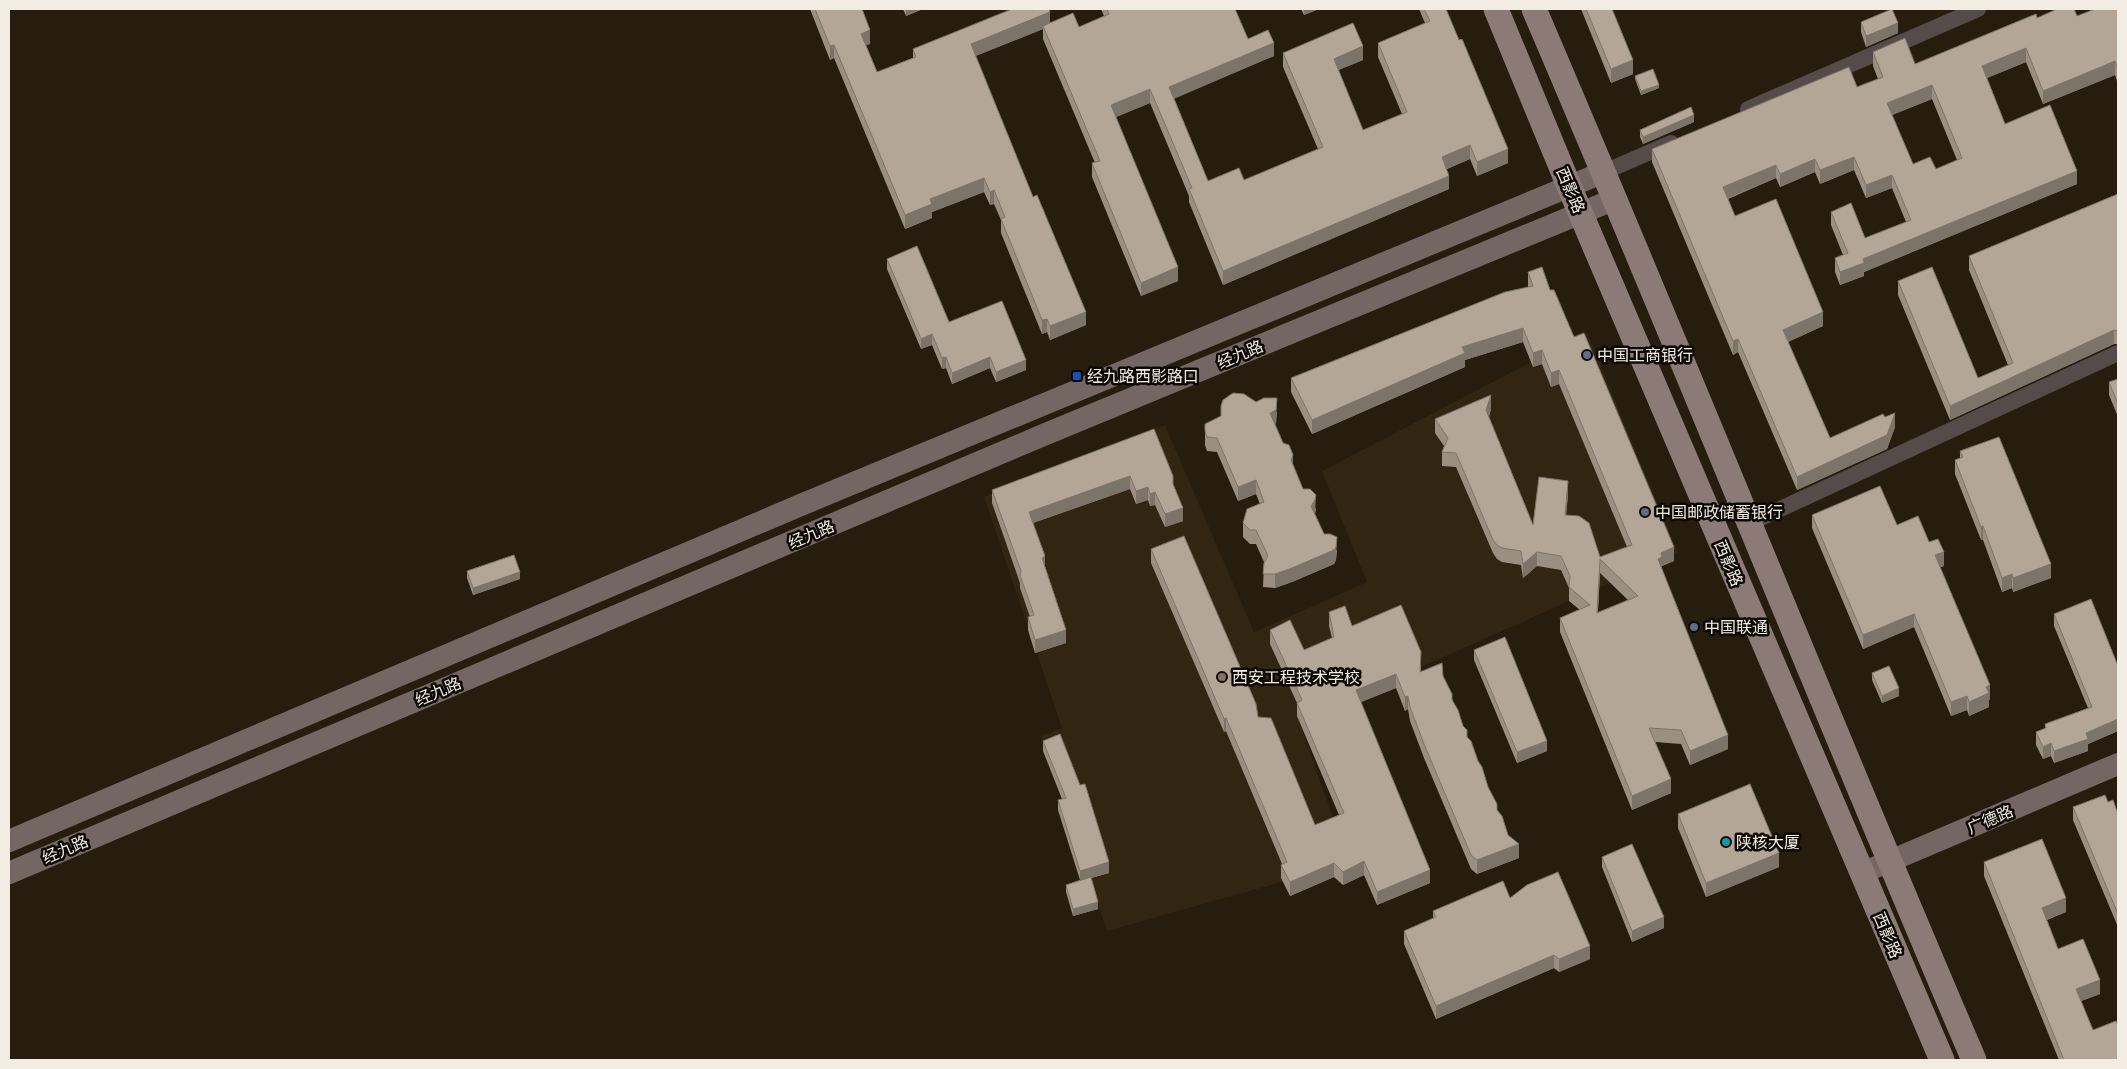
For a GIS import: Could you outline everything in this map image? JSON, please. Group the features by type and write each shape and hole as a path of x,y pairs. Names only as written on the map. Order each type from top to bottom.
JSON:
{"main road":[{"name":"西影路","path":"1496,9 1580,213 1942,1060"},
{"name":"西影路","path":"1534,9 1604,172 1889,862 1974,1060"}],"street":[{"path":"1731,116 1978,9"},
{"path":"1604,172 1686,136"},
{"name":"经九路","path":"9,841 796,507 1604,172"},
{"name":"经九路","path":"9,873 1041,436 1615,199"},
{"path":"1750,523 2118,353"},
{"name":"广德路","path":"1862,873 2118,764"}],"shaded area":[{"name":"西安工程技术学校","path":"1587,333 1678,553 1299,721 1349,863 1107,931 1040,736 1062,728 984,497 1165,425 1254,632 1367,582 1322,471"}],"building":[{"path":"815,9 862,9 870,30 861,34 877,72 916,57 913,49 1012,9 1049,9 1050,12 971,44 1033,197 1037,195 1086,312 1050,326 1047,319 1042,320 1001,219 1005,217 994,190 990,192 984,178 930,199 932,204 905,215 834,45 830,46"},
{"path":"1107,9 1235,9 1248,39 1268,30 1274,43 1169,87 1208,181 1239,168 1244,180 1323,147 1283,53 1353,23 1363,46 1334,59 1363,130 1407,112 1378,43 1430,21 1424,9 1446,9 1459,40 1462,39 1508,149 1477,162 1470,145 1442,157 1449,176 1223,271 1189,189 1192,188 1150,89 1111,105 1178,267 1141,283 1092,163 1100,161 1043,26 1073,13 1079,27 1109,14"},
{"path":"1586,9 1612,9 1633,60 1611,69"},
{"path":"1892,9 1898,23 1866,36 1861,22"},
{"path":"2057,9 2074,9 2077,16 2095,9 2118,9 2118,70 2115,61 2043,91 2026,48 1982,66 2005,124 2050,105 2077,171 1863,259 1864,263 1840,272 1835,258 1848,253 1831,212 1851,203 1865,238 1911,220 1892,175 1866,185 1854,157 1820,170 1815,159 1780,174 1776,165 1723,187 1735,216 1776,199 1823,312 1783,330 1830,438 1883,414 1885,417 1895,413 1887,435 1797,477 1738,339 1733,341 1652,149 1849,67 1857,87 1883,77 1873,52 1905,38 1915,64 2036,14 2037,18","holes":["1932,85 1962,158 1936,169 1930,157 1913,164 1887,103"]},
{"path":"1653,69 1659,85 1641,91 1635,76"},
{"path":"1691,107 1694,115 1643,137 1640,130"},
{"path":"2118,194 2118,331 2114,330 1950,406 1898,281 1932,267 1978,378 2013,363 1969,256"},
{"path":"917,246 949,322 1002,301 1026,360 996,372 990,357 952,373 946,357 942,358 932,334 921,339 887,259"},
{"path":"1542,267 1550,290 1554,290 1574,337 1584,333 1674,547 1661,553 1662,557 1658,559 1728,735 1690,751 1681,730 1649,728 1671,779 1632,796 1560,618 1590,605 1569,587 1570,576 1561,556 1537,552 1523,564 1521,551 1502,548 1497,545 1493,540 1456,453 1442,452 1448,438 1435,419 1491,395 1486,410 1533,525 1539,477 1568,481 1565,515 1579,516 1589,523 1600,557 1632,545 1559,370 1551,373 1542,350 1533,353 1523,328 1462,347 1465,353 1312,420 1291,378 1505,292 1533,286 1528,272","holes":["1600,559 1638,596 1597,613"]},
{"path":"2118,379 2118,404 2109,382"},
{"path":"1233,393 1244,394 1256,402 1264,398 1277,398 1276,410 1270,413 1283,443 1289,445 1293,455 1291,460 1303,489 1310,489 1316,495 1311,506 1324,534 1337,537 1334,550 1275,574 1263,574 1264,563 1268,556 1256,530 1250,530 1243,523 1247,509 1264,502 1256,480 1238,487 1217,438 1207,437 1205,431 1205,424 1221,416 1223,400"},
{"path":"1154,429 1173,476 1173,484 1183,508 1165,514 1155,492 1150,494 1148,487 1136,491 1130,476 1029,512 1045,556 1042,558 1066,630 1035,640 1028,617 1034,615 1020,575 1021,571 992,490"},
{"path":"1999,437 2051,564 2013,578 2012,574 2002,578 1983,526 1981,527 1955,460 1963,457 1960,451"},
{"path":"1880,486 1897,525 1918,516 1929,542 1938,539 1944,552 1935,555 1990,685 1986,687 1989,693 1969,702 1967,696 1951,702 1914,614 1863,635 1812,515"},
{"path":"1184,536 1256,704 1258,717 1271,718 1315,825 1344,813 1297,703 1302,700 1270,630 1290,620 1304,650 1334,637 1329,612 1345,606 1352,626 1401,605 1421,652 1420,672 1442,663 1443,676 1452,694 1452,700 1458,710 1463,726 1467,730 1467,737 1471,741 1482,767 1488,787 1497,804 1497,810 1502,816 1508,835 1519,844 1477,860 1471,855 1424,744 1410,707 1408,696 1405,697 1396,674 1356,690 1430,870 1377,892 1364,861 1343,872 1334,863 1290,882 1281,865 1287,862 1151,549"},
{"path":"514,555 520,572 473,588 467,571"},
{"path":"2091,599 2118,666 2118,719 2086,733 2088,739 2054,751 2051,743 2043,747 2036,732 2046,728 2045,724 2092,707 2054,614"},
{"path":"1505,637 1547,741 1517,752 1474,650"},
{"path":"1889,666 1899,688 1882,696 1872,673"},
{"path":"1060,734 1080,785 1085,784 1109,862 1080,871 1058,800 1066,798 1043,741"},
{"name":"陕核大厦","path":"1750,784 1779,853 1706,883 1678,814"},
{"path":"2105,795 2108,802 2113,800 2118,814 2118,914 2073,807"},
{"path":"2042,839 2066,898 2042,908 2058,949 2083,939 2100,980 2076,989 2093,1030 2116,1021 2118,1026 2118,1060 2064,1060 1984,862"},
{"path":"1632,844 1664,917 1632,931 1602,857"},
{"path":"1558,872 1590,946 1559,959 1554,955 1436,1006 1404,931 1436,917 1433,911 1503,881 1510,898 1527,885"},
{"path":"1091,877 1098,902 1073,909 1066,885"}],"place":[{"name":"中国工商银行","path":"1587,355"},
{"name":"经九路西影路口","path":"1077,376"},
{"name":"中国邮政储蓄银行","path":"1645,512"},
{"name":"中国联通","path":"1694,627"},
{"name":"西安工程技术学校","path":"1222,677"},
{"name":"陕核大厦","path":"1726,842"}]}
